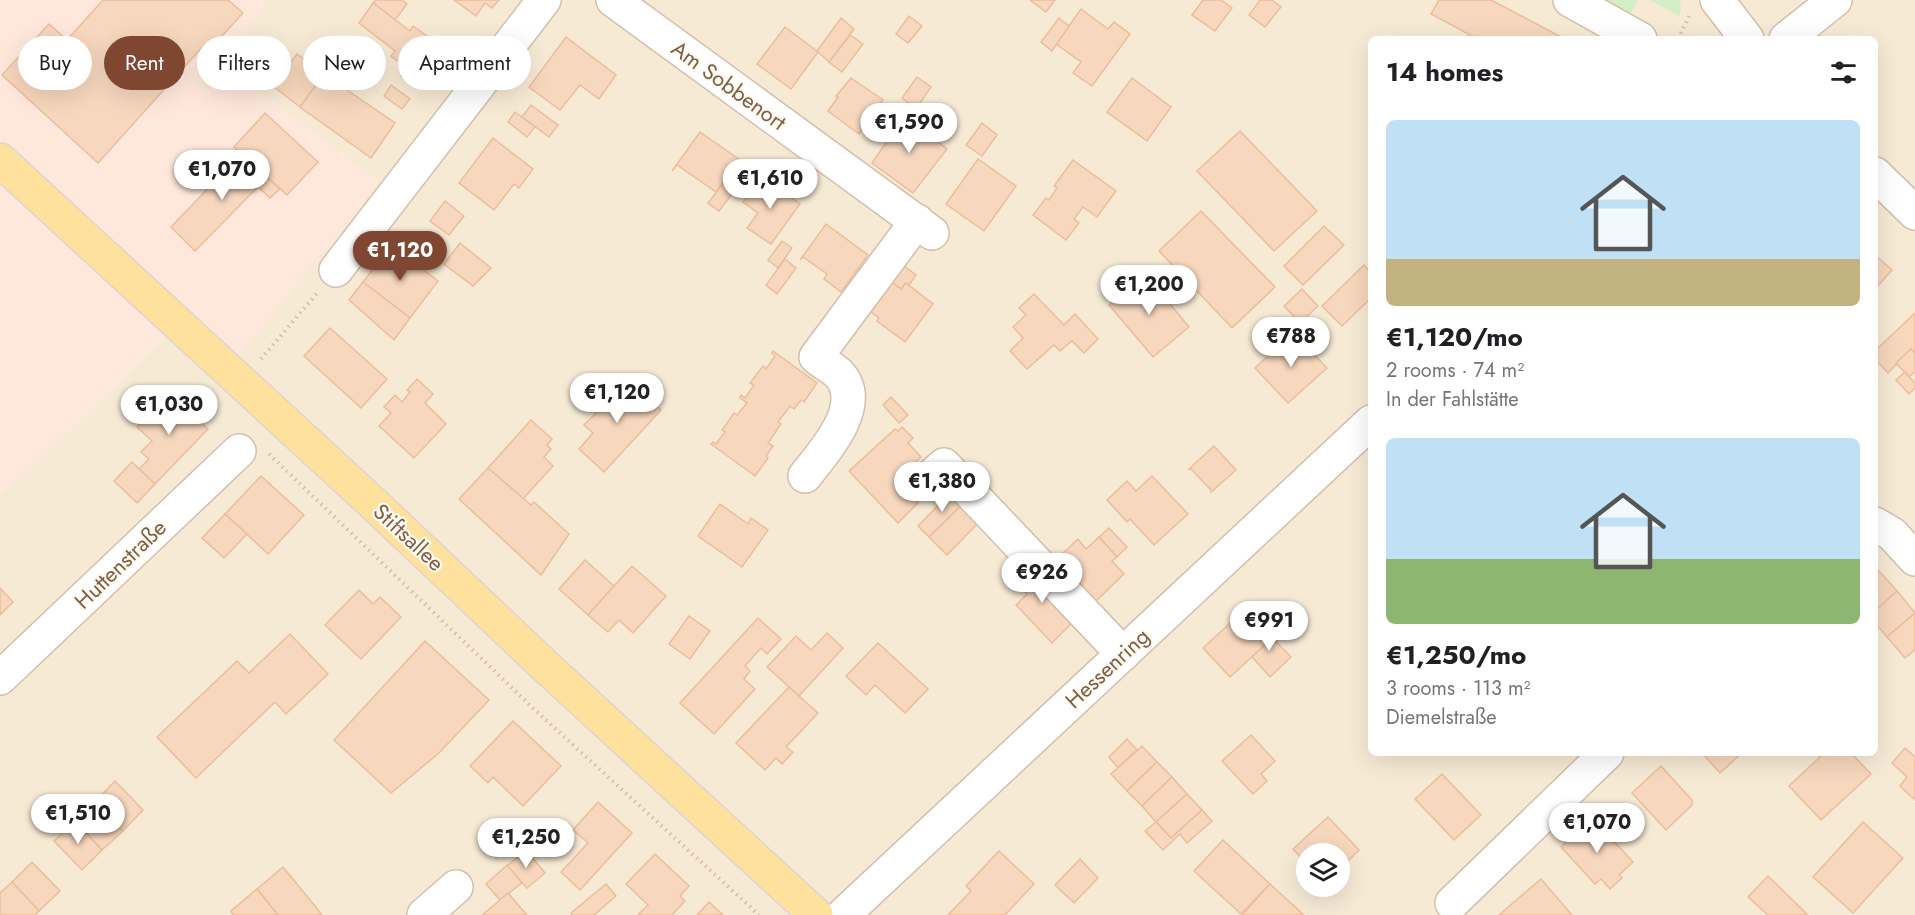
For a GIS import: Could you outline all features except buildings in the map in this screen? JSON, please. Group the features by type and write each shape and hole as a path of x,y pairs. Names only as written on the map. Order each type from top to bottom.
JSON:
{"main road":[{"name":"Stiftsallee","path":"0,160 816,915"}],"street":[{"path":"336,270 544,0"},
{"name":"Am Sobbenort","path":"613,0 924,227 816,357 839,375 848,392 846,412 835,438 805,476"},
{"path":"1570,0 1643,35"},
{"path":"1717,0 1745,36"},
{"path":"1790,36 1835,0"},
{"path":"1878,177 1915,213"},
{"name":"Hessenring","path":"843,915 1368,425"},
{"name":"Huttenstraße","path":"0,678 250,448"},
{"path":"924,483 944,465 1123,654"},
{"path":"1878,526 1892,534 1915,559"},
{"path":"1452,903 1605,756"},
{"path":"424,915 456,887"}],"path":[{"path":"242,382 336,270"},
{"path":"250,448 759,915"}],"shaded area":[{"path":"0,0 259,0 264,5 242,36 197,36 197,90 257,90 378,182 228,370 179,325 0,496"},
{"path":"259,0 1915,0 1915,915 0,915 0,496 179,325 228,369 378,182 257,90 291,90 291,36 242,36 264,5"}],"green space":[{"path":"1605,0 1638,0 1629,16"},
{"path":"1650,0 1680,0 1679,16"}]}
